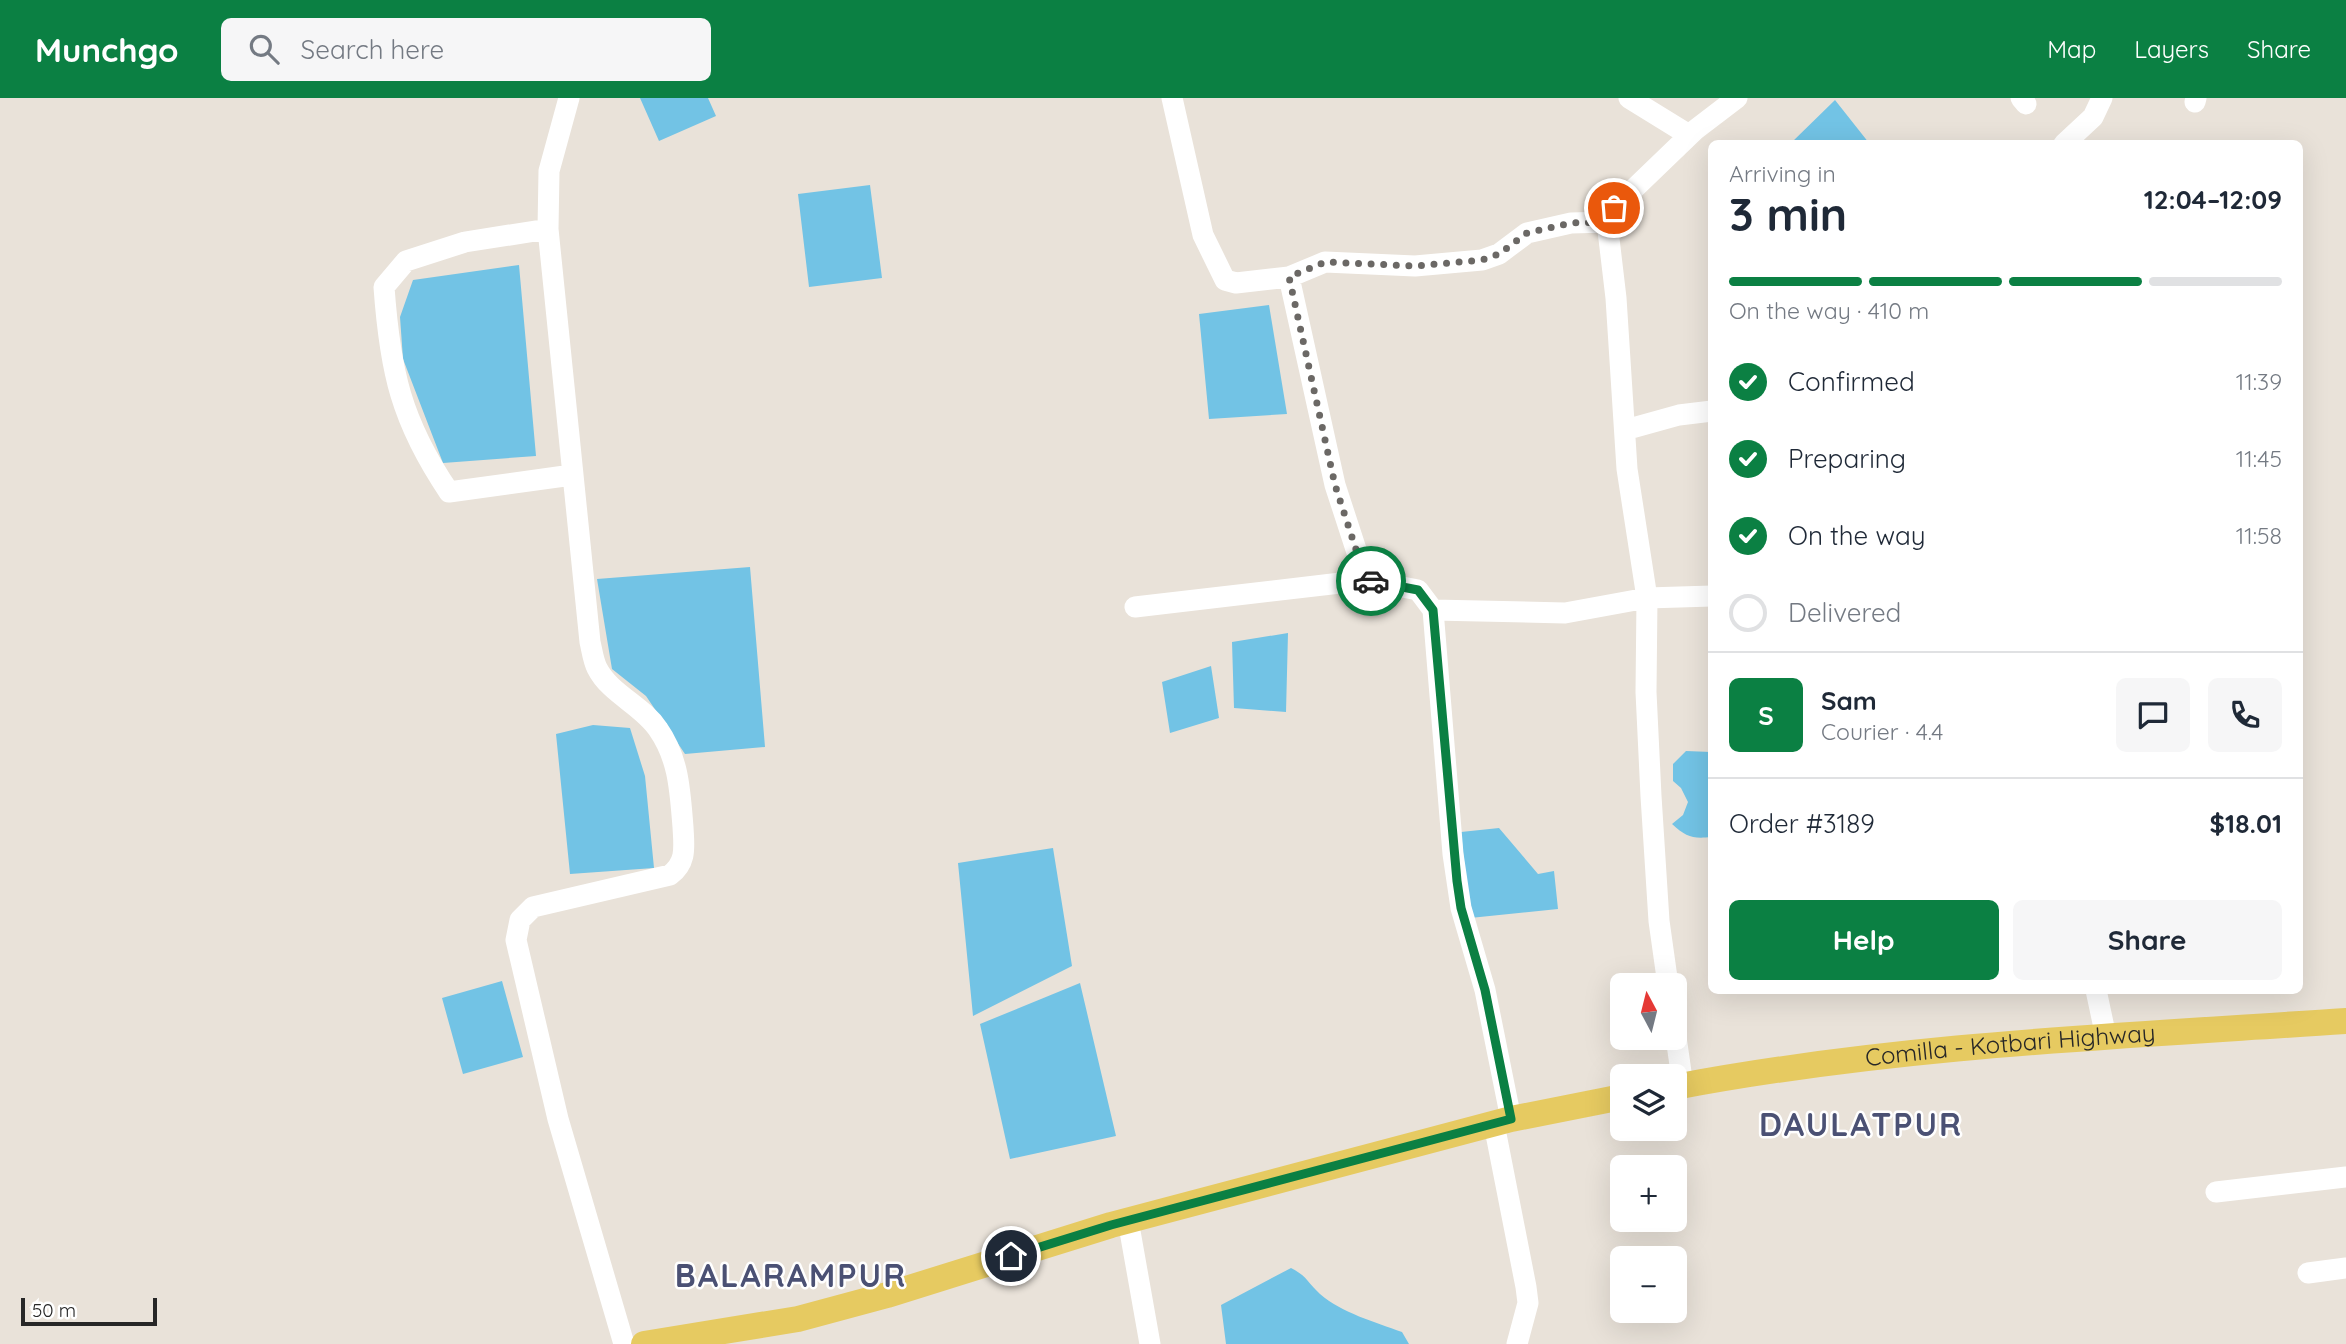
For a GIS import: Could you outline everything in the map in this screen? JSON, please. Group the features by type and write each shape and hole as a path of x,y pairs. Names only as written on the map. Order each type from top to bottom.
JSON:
{"main road":[{"name":"Comilla - Kotbari Highway","path":"1687,1085 1868,1058 2106,1037 2346,1021"},
{"path":"644,1344 751,1336 798,1319 887,1296 1128,1220 1502,1121 1610,1099"}],"street":[{"path":"569,98 548,171 548,229 590,642 597,668 609,684 657,726 670,749 679,772 684,851 681,867 670,875 533,907 520,920 516,940 558,1119 624,1344"},
{"path":"1172,98 1203,234 1225,280 1236,283 1289,277 1325,262 1415,266 1482,260 1499,254 1527,233 1571,223 1607,222"},
{"path":"1629,98 1689,135"},
{"path":"1666,973 1659,921 1651,796 1646,692 1647,598 1627,469 1616,298 1607,222 1614,208 1689,135 1737,98"},
{"path":"2068,140 2093,117 2102,98"},
{"path":"548,229 466,242 406,261 384,287 389,352 405,412 429,462 449,492 572,475"},
{"path":"1289,277 1335,485 1366,580"},
{"path":"1625,430 1679,415 1708,411"},
{"path":"1135,607 1366,580 1418,590 1433,610 1457,881 1461,908 1485,990 1527,1295 1525,1324 1517,1344"},
{"path":"1433,610 1565,613 1647,598 1708,596"},
{"path":"2097,994 2106,1037"},
{"path":"2216,1192 2346,1177"},
{"path":"1128,1220 1150,1344"},
{"path":"2308,1273 2346,1268"}],"water":[{"path":"640,98 708,98 716,116 659,141"},
{"path":"1835,100 1867,140 1794,140"},
{"path":"870,185 882,278 809,287 798,194"},
{"path":"519,265 536,456 443,463 403,359 400,317 413,280"},
{"path":"1269,305 1287,414 1209,419 1199,314"},
{"path":"750,567 765,747 685,754 646,696 612,669 597,579"},
{"path":"1288,633 1286,712 1234,708 1232,642"},
{"path":"1211,666 1219,718 1170,733 1162,682"},
{"path":"593,725 630,728 645,776 654,868 570,874 556,734"},
{"path":"1686,751 1708,752 1708,837 1690,836 1672,824 1683,815 1688,802 1681,788 1673,781 1673,764"},
{"path":"1499,828 1538,874 1554,871 1558,909 1470,918 1461,832"},
{"path":"1053,848 1072,966 973,1016 958,863"},
{"path":"502,981 523,1057 463,1074 442,998"},
{"path":"1080,983 1116,1136 1010,1159 980,1024"},
{"path":"1291,1268 1338,1307 1402,1332 1409,1344 1226,1344 1221,1305"}],"way so far":[{"path":"1371,581 1366,580 1335,485 1289,277 1325,262 1415,266 1482,260 1499,254 1527,233 1571,223 1607,222 1614,208"}],"district":[{"name":"DAULATPUR","path":"1861,1125"},
{"name":"BALARAMPUR","path":"791,1276"}],"route":[{"path":"1011,1256 1111,1225 1511,1119 1485,990 1461,908 1453,854 1433,610 1418,590 1371,581"}]}
